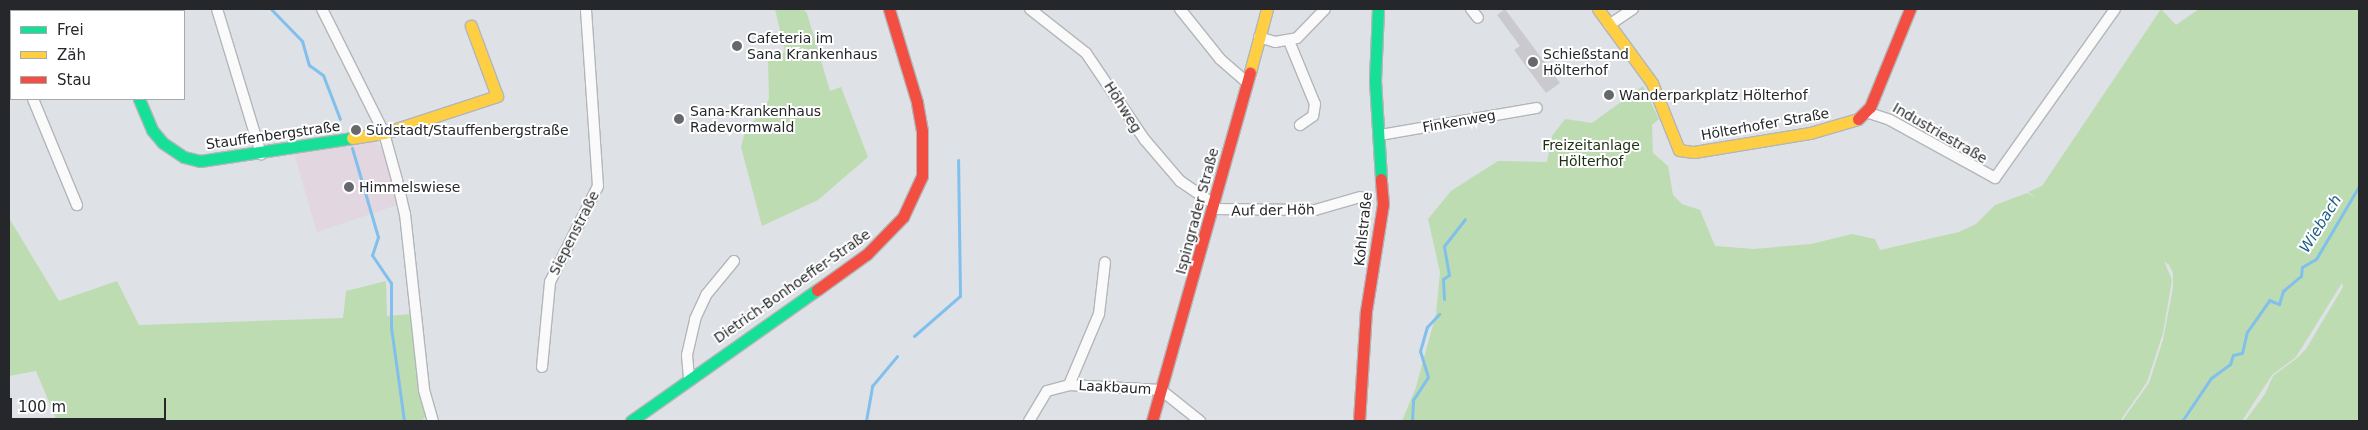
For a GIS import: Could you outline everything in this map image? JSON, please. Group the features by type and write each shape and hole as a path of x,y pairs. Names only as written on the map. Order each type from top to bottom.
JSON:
{"street":[{"path":"217,9 261,154"},
{"path":"322,9 384,133 405,214 424,390 433,421"},
{"name":"Siepenstraße","path":"542,367 550,282 598,186 586,9"},
{"name":"Dietrich-Bonhoeffer-Straße","path":"631,421 689,378 867,254 896,228 912,201 922,170 922,131 917,102 889,9"},
{"name":"Höhweg","path":"1030,9 1086,53 1145,140 1180,181 1215,207"},
{"path":"1180,9 1220,59 1246,82"},
{"name":"Ispingrader Straße","path":"1152,421 1215,207 1246,82 1267,9"},
{"path":"1259,37 1289,42 1314,25 1325,9"},
{"name":"Kohlstraße","path":"1359,421 1366,311 1384,204 1380,134 1374,80 1378,9"},
{"path":"1471,9 1478,18"},
{"name":"Hölterhofer Straße","path":"1598,9 1652,83 1679,150 1722,149 1810,133 1851,123 1866,112"},
{"path":"1609,26 1633,9"},
{"path":"1866,112 1910,9"},
{"name":"Industriestraße","path":"1866,112 1890,120 1995,178 2115,9"},
{"path":"384,133 497,96 472,26"},
{"path":"1289,42 1314,104 1312,116 1300,124"},
{"path":"33,100 76,205"},
{"name":"Stauffenbergstraße","path":"139,100 157,137 184,157 210,161 384,133"},
{"name":"Finkenweg","path":"1380,134 1537,108"},
{"name":"Auf der Höh","path":"1215,207 1315,210 1360,197"},
{"name":"Dietrich-Bonhoeffer-Straße","path":"689,378 687,355 696,319 706,295 734,261"},
{"name":"Laakbaum","path":"1069,385 1099,314 1105,262"},
{"name":"Laakbaum","path":"1030,421 1047,391 1069,385 1161,390"},
{"path":"1161,390 1200,421"}],"shaded area":[{"name":"Himmelswiese","path":"374,141 384,150 397,205 317,232 294,154"}],"green space":[{"path":"775,9 803,9 807,13 830,91 841,87 868,157 818,200 762,226 741,147 746,128 764,111 769,98 768,60 785,52"},
{"name":"Freizeitanlage Hölterhof","path":"2161,9 2176,25 2199,9 2359,9 2359,421 2245,421 2265,394 2273,376 2306,349 2343,287 2342,283 2296,357 2272,375 2242,421 2122,421 2149,383 2163,340 2173,288 2173,273 2169,265 2164,261 2172,280 2163,333 2147,382 2120,421 1402,421 1416,387 1436,314 1440,272 1428,219 1451,191 1498,161 1547,162 1552,136 1565,119 1592,123 1643,86 1659,119 1652,125 1653,153 1668,166 1673,195 1682,204 1700,210 1715,246 1753,249 1811,244 1852,234 1875,239 1880,250 1959,232 1976,224 1995,205 2027,193 2036,198 2028,192 2042,186"},
{"path":"9,218 59,301 117,281 139,325 343,318 346,291 386,281 387,316 412,314 427,415 421,421 57,421 36,371 9,376"}],"building":[{"name":"Schießstand Hölterhof","path":"1505,9 1560,83 1546,93 1514,50 1520,46 1497,15"}],"waterway":[{"path":"271,9 302,41 309,65 323,75 340,119"},
{"path":"352,148 378,237 372,255 391,283 391,327 404,421"},
{"path":"914,336 960,296 958,160"},
{"name":"Wiebach","path":"2182,421 2211,378 2230,364 2233,355 2242,353 2247,332 2269,300 2279,304 2283,291 2301,276 2302,267 2316,259 2359,186"},
{"path":"1444,299 1443,279 1449,275 1444,246 1465,219"},
{"path":"1412,421 1413,400 1428,377 1420,351 1427,327 1439,314"},
{"path":"866,421 872,386 897,356"}],"traffic: fast":[{"path":"1378,9 1375,80 1381,179"},
{"path":"139,100 152,130 163,143 184,157 200,161 352,138"},
{"path":"631,421 817,290"}],"traffic: slow":[{"path":"1250,72 1267,9"},
{"path":"1598,9 1652,83 1679,150 1694,152 1810,133 1858,119"},
{"path":"352,138 384,133 497,96 471,26"}],"traffic: jam":[{"path":"817,290 867,254 903,217 922,176 922,131 917,102 889,9"},
{"path":"1858,119 1870,107 1910,9"},
{"path":"1152,421 1250,72"},
{"path":"1359,421 1366,311 1383,204 1381,179"}],"place":[{"name":"Cafeteria im Sana Krankenhaus","path":"737,46"},
{"name":"Schießstand Hölterhof","path":"1533,62"},
{"name":"Wanderparkplatz Hölterhof","path":"1609,95"},
{"name":"Sana-Krankenhaus Radevormwald","path":"679,119"},
{"name":"Südstadt/Stauffenbergstraße","path":"356,130"},
{"name":"Himmelswiese","path":"349,187"}]}
